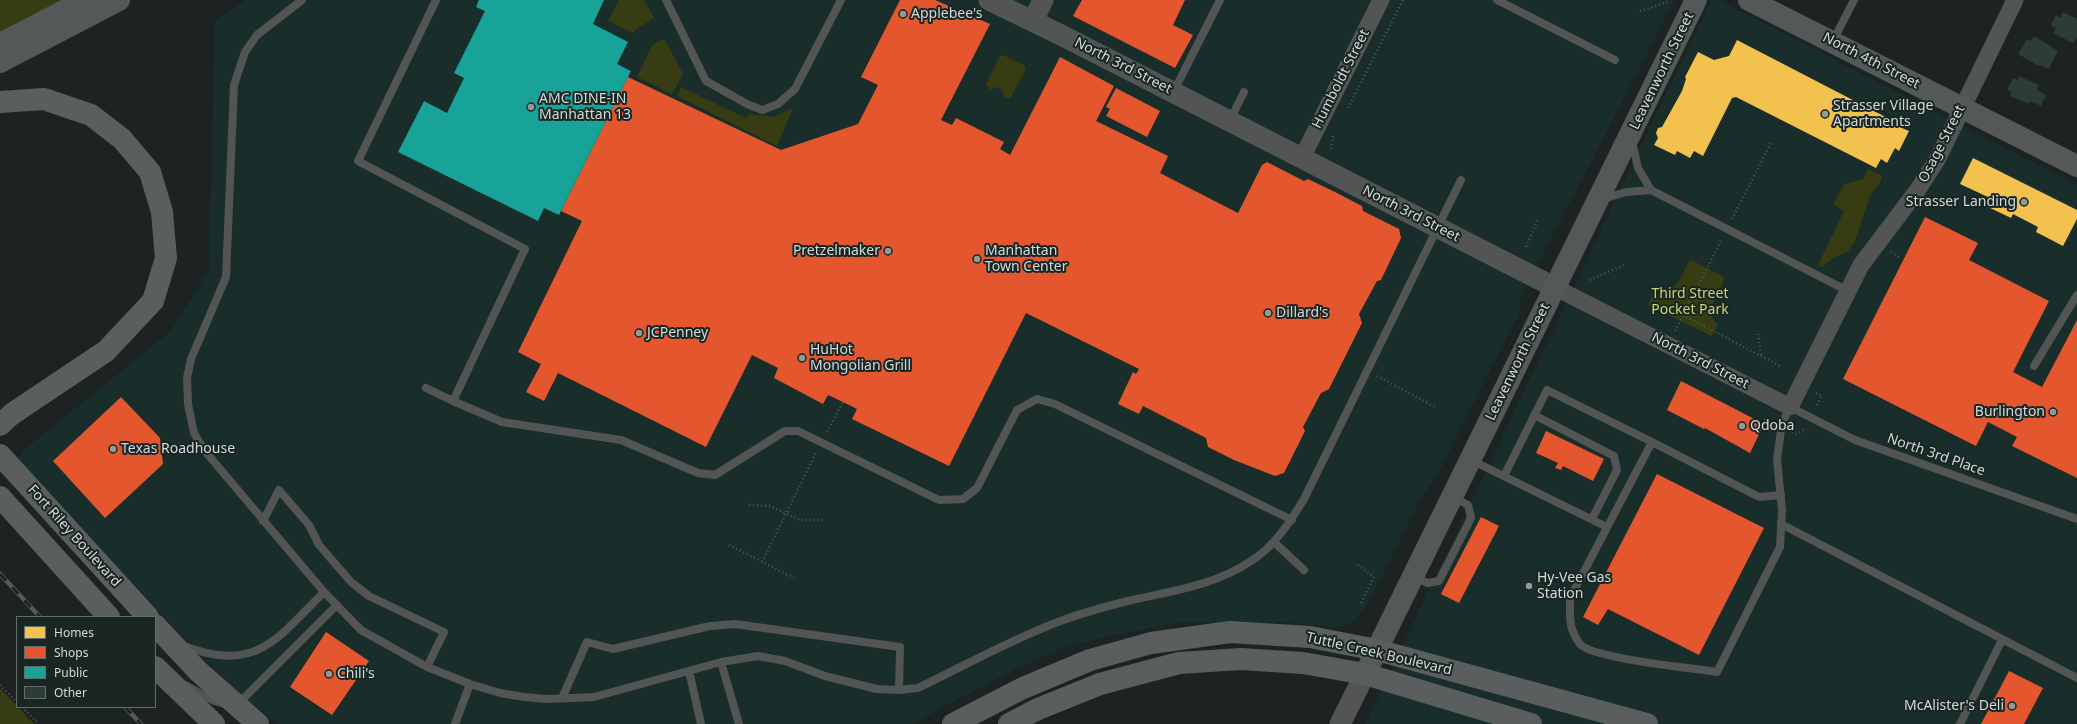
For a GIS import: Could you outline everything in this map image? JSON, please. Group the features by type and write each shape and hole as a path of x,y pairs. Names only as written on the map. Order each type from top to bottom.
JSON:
{"highway":[{"path":"0,102 44,99 91,115 122,139 150,172 162,212 166,258 153,301 106,351 12,414 0,425"},
{"name":"Fort Riley Boulevard","path":"0,455 147,616"},
{"name":"Fort Riley Boulevard","path":"0,497 108,616"},
{"path":"156,626 198,671 258,724"},
{"name":"Tuttle Creek Boulevard","path":"953,724 1023,688 1090,660 1151,643 1230,632 1310,637 1377,650 1647,724"},
{"name":"Tuttle Creek Boulevard","path":"1009,724 1038,709 1100,684 1179,663 1241,659 1303,663 1365,674 1531,724"},
{"path":"156,668 214,724"}],"main road":[{"path":"0,45 85,0"},
{"path":"0,62 119,0"},
{"name":"Leavenworth Street","path":"1365,674 1556,288 1696,0"},
{"name":"North 4th Street","path":"1749,0 1962,106 2077,166"}],"street":[{"name":"North 3rd Street","path":"989,0 1173,92 1790,407"},
{"path":"1033,21 1043,0"},
{"name":"Humboldt Street","path":"1302,158 1381,0"},
{"name":"Osage Street","path":"1790,407 1861,265 1917,191 1937,160 2015,0"},
{"name":"Leavenworth Street","path":"1340,724 1365,674"}],"lane":[{"path":"302,0 257,35 245,52 234,85 226,277 191,360 187,378 188,404 194,433 204,450 263,521 324,592 361,630 427,667 470,684 518,696 562,698 594,697 721,662 758,656 785,660 855,685 877,690 918,688 1057,622 1127,602 1199,585 1228,575 1252,561 1274,542 1292,520 1304,500 1461,180"},
{"path":"436,0 358,161 525,249 453,401"},
{"path":"666,0 706,81 747,104 762,110 778,104 795,89 841,0"},
{"path":"1173,92 1220,0"},
{"path":"1497,0 1615,60"},
{"path":"1833,42 1854,0"},
{"path":"1229,121 1244,92"},
{"path":"1630,135 1638,168 1651,190"},
{"path":"1599,200 1626,192 1651,190 1848,291"},
{"path":"2034,366 2074,306 2077,295"},
{"path":"426,388 502,422 621,440 698,474 715,475 785,431 798,431 939,500 963,499 977,488 1017,410 1037,400 1055,404 1292,520"},
{"path":"1504,476 1547,390 1760,497 1781,495"},
{"path":"1652,442 1570,598 1570,626 1581,645 1610,656 1717,672 1780,547 1781,495 1778,458 1782,423 1790,407"},
{"name":"North 3rd Place","path":"1790,407 1855,440 2077,519"},
{"path":"1534,415 1614,456 1617,470 1592,519"},
{"path":"1470,460 1607,527"},
{"path":"263,521 279,490 308,525 319,545 351,582 369,596 444,632 427,667"},
{"path":"1781,524 2077,678"},
{"path":"1274,542 1304,570"},
{"path":"170,641 211,656 228,657 246,655 267,647 324,592"},
{"path":"156,664 181,683 214,701 236,706 337,605"},
{"path":"562,698 587,642 613,650 710,626 735,624 900,647 899,690"},
{"path":"1960,724 2002,640"},
{"path":"721,662 739,724"},
{"path":"689,671 701,724"},
{"path":"455,724 470,684"}],"path":[{"path":"1346,110 1403,0"},
{"path":"1640,11 1668,2 1669,0"},
{"path":"1331,149 1336,131"},
{"path":"1526,247 1538,218"},
{"path":"1590,280 1624,265"},
{"path":"1683,315 1780,366"},
{"path":"1758,334 1761,356"},
{"path":"1366,371 1437,408"},
{"path":"762,562 843,402"},
{"path":"749,504 771,506 800,520 823,520"},
{"path":"729,545 794,578"},
{"path":"1358,565 1374,577 1360,605"},
{"path":"0,685 16,701"},
{"path":"23,708 39,724"}],"shaded area":[{"path":"246,0 1675,0 1520,299 1521,305 1519,313 1441,468 1420,501 1369,601 1357,618 1350,623 1337,627 1279,622 1176,623 1103,637 1065,648 1015,669 912,724 277,724 229,684 202,658 17,458 22,454 21,452 170,332 209,270 215,20"},
{"path":"1711,0 1719,0 2077,185 2077,724 1365,724"}],"green space":[{"path":"0,0 65,0 0,33"},
{"path":"619,0 644,0 654,18 635,30 633,33 608,21"},
{"path":"661,40 665,40 683,74 672,94 637,77 653,44"},
{"path":"1003,55 1024,65 1026,69 1011,97 1008,99 1004,97 1002,89 994,87 990,90 986,84 1000,56"},
{"path":"681,87 746,118 750,114 773,117 793,108 777,146 677,96"},
{"path":"1868,169 1881,175 1882,179 1870,196 1854,243 1848,251 1832,259 1822,267 1818,265 1844,211 1833,205 1844,184 1863,179"},
{"name":"Third Street Pocket Park","path":"1690,259 1724,277 1712,308 1711,313 1713,319 1718,324 1712,336 1648,305 1654,291 1661,293 1673,288 1677,284"},
{"path":"0,688 16,705 16,708 19,708 34,724 0,724"}],"building: Homes":[{"name":"Strasser Village Apartments","path":"1737,40 1903,126 1902,128 1909,131 1899,151 1895,148 1887,163 1881,159 1876,168 1736,97 1732,98 1703,156 1694,151 1690,158 1677,151 1675,155 1654,145 1658,138 1656,133 1658,128 1662,127 1682,91 1686,79 1685,77 1698,52 1714,60 1729,56"},
{"name":"Strasser Landing","path":"1973,158 2077,210 2077,219 2063,246 2036,232 2038,227 2013,214 2011,218 1986,206 1990,198 1960,184"}],"building: Shops":[{"name":"Manhattan Town Center","path":"900,0 935,0 990,24 941,120 952,125 956,118 1004,142 1000,149 1010,155 1060,57 1114,86 1096,121 1168,156 1160,173 1238,213 1262,165 1267,162 1304,181 1308,179 1335,192 1362,206 1363,211 1399,229 1401,238 1381,280 1377,281 1359,314 1362,323 1329,389 1321,393 1303,427 1305,431 1284,473 1275,476 1234,460 1208,447 1206,438 1143,406 1139,414 1118,404 1133,372 1136,374 1139,369 1026,313 949,466 852,419 857,409 828,395 823,404 774,378 778,368 752,355 706,447 558,373 544,401 526,392 541,364 518,352 582,221 561,211 628,77 781,150 858,124 878,85 861,77"},
{"path":"1082,0 1185,0 1173,25 1193,35 1175,68 1073,16"},
{"path":"1116,88 1160,111 1147,137 1106,116 1110,109 1106,107"},
{"path":"1925,217 1978,243 1969,260 2049,301 2013,372 2042,387 2077,320 2077,478 2012,446 2017,437 1988,422 1976,446 1843,379"},
{"path":"1681,381 1764,424 1750,453 1705,428 1704,429 1667,410"},
{"name":"Texas Roadhouse","path":"121,397 160,438 163,464 105,518 53,461"},
{"path":"1546,431 1604,459 1593,481 1563,466 1561,470 1555,468 1558,463 1536,453"},
{"path":"1657,474 1764,528 1699,655 1608,609 1598,625 1583,617"},
{"path":"1481,517 1499,526 1459,603 1441,594"},
{"name":"Chili's","path":"326,632 369,661 332,715 290,687"},
{"name":"McAlister's Deli","path":"2009,671 2043,688 2024,724 1981,724"}],"building: Public":[{"name":"AMC DINE-IN Manhattan 13","path":"479,0 604,0 593,24 628,42 617,64 631,71 559,215 544,208 538,221 398,152 424,101 447,113 464,78 454,73 485,11 476,7"}],"building: Other":[{"path":"2063,12 2077,19 2077,38 2073,43 2053,33 2056,28 2051,25 2056,15 2060,18"},
{"path":"2034,36 2058,51 2049,69 2040,65 2039,66 2018,54 2027,39 2031,41"},
{"path":"2019,76 2039,85 2037,90 2046,95 2041,106 2030,101 2029,104 2010,96 2011,92 2007,90 2013,78 2018,80"}],"railway":[{"path":"0,574 39,616"},
{"path":"126,708 141,724"}],"place":[{"name":"Applebee's","path":"903,14"},
{"name":"AMC DINE-IN Manhattan 13","path":"531,107"},
{"name":"Strasser Village Apartments","path":"1825,114"},
{"name":"Strasser Landing","path":"2024,202"},
{"name":"Pretzelmaker","path":"888,251"},
{"name":"Manhattan Town Center","path":"977,259"},
{"name":"Dillard's","path":"1268,313"},
{"name":"JCPenney","path":"639,333"},
{"name":"HuHot Mongolian Grill","path":"802,358"},
{"name":"Burlington","path":"2053,412"},
{"name":"Qdoba","path":"1742,426"},
{"name":"Texas Roadhouse","path":"113,449"},
{"name":"Hy-Vee Gas Station","path":"1529,586"},
{"name":"Chili's","path":"329,674"},
{"name":"McAlister's Deli","path":"2012,706"}]}
